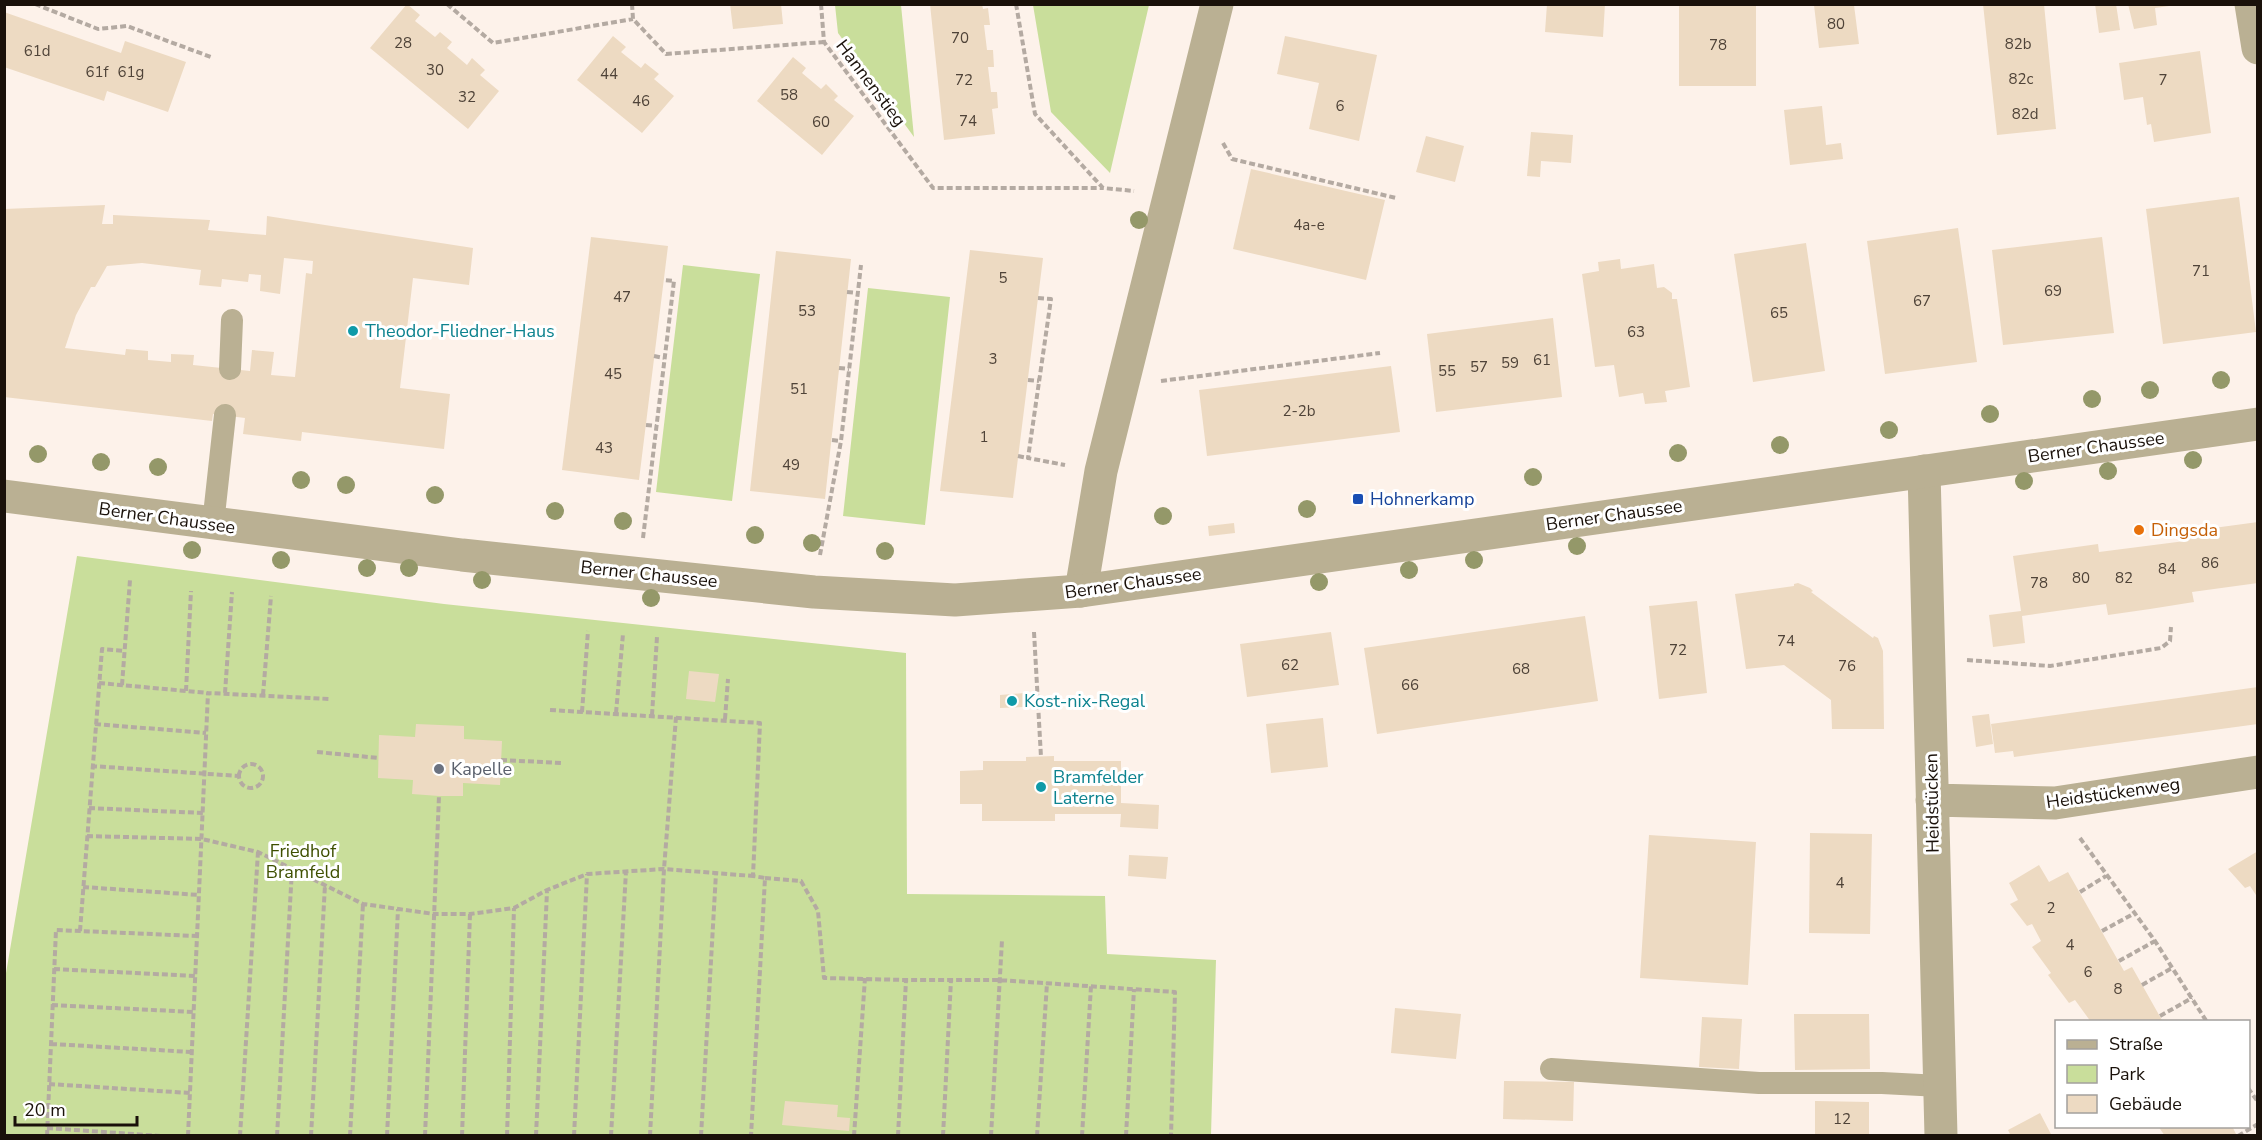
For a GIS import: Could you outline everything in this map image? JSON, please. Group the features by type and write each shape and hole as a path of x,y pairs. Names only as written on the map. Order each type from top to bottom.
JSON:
{"street":[{"path":"1081,591 1101,471 1217,4"},
{"path":"2251,4 2258,48"},
{"name":"Berner Chaussee","path":"4,496 462,555 814,592 955,600 1081,591 2258,424"},
{"name":"Heidstücken","path":"1924,471 1941,1136"},
{"name":"Heidstückenweg","path":"1932,800 2055,803 2258,772"}],"lane":[{"path":"230,369 232,320"},
{"path":"213,524 225,415"},
{"path":"1551,1069 1759,1083 1882,1083 1940,1086"}],"path":[{"path":"35,4 98,29 127,26 211,57"},
{"path":"447,4 493,43 633,19"},
{"path":"632,4 633,19 666,54 824,42"},
{"name":"Hannenstieg","path":"820,4 824,42 933,188 1103,188"},
{"path":"1016,4 1035,114 1103,188 1170,194"},
{"path":"1222,143 1232,159 1396,198"},
{"path":"814,592 842,441 861,265"},
{"path":"639,574 674,281 664,280"},
{"path":"847,292 857,293"},
{"path":"1028,458 1051,300 1038,298"},
{"path":"1122,386 1380,353"},
{"path":"654,356 664,358"},
{"path":"839,368 849,369"},
{"path":"1028,380 1039,381"},
{"path":"646,425 656,426"},
{"path":"831,440 842,441"},
{"path":"1018,456 1101,471"},
{"path":"122,685 130,580"},
{"path":"186,691 191,591"},
{"path":"225,693 232,592"},
{"path":"263,695 271,596"},
{"path":"1029,596 1037,648 1041,757"},
{"path":"1929,657 2050,666 2161,648 2170,641 2171,627"},
{"path":"582,712 588,631"},
{"path":"616,713 623,634"},
{"path":"652,715 657,637"},
{"path":"80,931 91,766 102,649 125,651"},
{"path":"725,719 728,679"},
{"path":"99,683 208,693 330,699"},
{"path":"188,1136 208,693"},
{"path":"550,710 725,719 760,723 753,876"},
{"path":"650,1136 664,869 676,717"},
{"path":"95,724 206,733"},
{"path":"317,752 379,758"},
{"path":"501,760 562,763"},
{"path":"245,764 255,764 262,771 263,781 256,788 246,788 239,781 239,776 238,772 245,764"},
{"path":"91,766 239,776"},
{"path":"425,1136 439,796"},
{"path":"2055,803 2155,941 2206,1020"},
{"path":"88,808 203,813"},
{"path":"87,836 202,839 258,852 363,904 434,914 470,914 514,908 547,890 586,874 664,869 801,881 818,911 824,978 999,980 1175,992 1171,1136"},
{"path":"240,1136 258,852"},
{"path":"277,1136 292,869"},
{"path":"611,1136 626,871"},
{"path":"700,1136 716,873"},
{"path":"574,1136 586,874"},
{"path":"2080,892 2106,876"},
{"path":"751,1136 765,878"},
{"path":"311,1136 325,885"},
{"path":"83,887 199,895"},
{"path":"536,1136 547,890"},
{"path":"350,1136 363,904"},
{"path":"507,1136 514,908"},
{"path":"387,1136 398,909"},
{"path":"2102,932 2135,913"},
{"path":"462,1136 470,914"},
{"path":"46,1136 56,930 197,936"},
{"path":"991,1136 1002,940"},
{"path":"2119,962 2155,941"},
{"path":"2142,985 2172,968"},
{"path":"54,969 196,976"},
{"path":"854,1136 865,978"},
{"path":"898,1136 906,980"},
{"path":"943,1136 951,980"},
{"path":"1037,1136 1047,983"},
{"path":"1082,1136 1091,986"},
{"path":"1126,1136 1134,989"},
{"path":"2160,1016 2192,998"},
{"path":"52,1005 194,1012"},
{"path":"51,1044 192,1052"},
{"path":"49,1084 190,1093"},
{"path":"2238,1136 2258,1124"},
{"path":"47,1128 161,1136"}],"green space":[{"path":"835,5 901,5 914,137 838,33"},
{"path":"1033,5 1149,5 1110,173 1051,112"},
{"path":"683,265 760,274 732,501 656,492"},
{"path":"868,288 950,297 925,525 843,516"},
{"name":"Friedhof Bramfeld","path":"77,556 444,604 906,653 907,894 1105,896 1107,954 1216,960 1211,1135 5,1136 5,979"}],"building":[{"path":"407,4 420,15 415,21 435,37 440,32 452,42 447,48 467,65 472,58 485,70 480,75 499,91 468,129 370,48"},
{"path":"730,4 781,4 783,24 733,29"},
{"path":"930,4 982,4 983,9 988,8 990,25 984,25 987,50 993,50 994,67 988,67 991,92 997,92 998,108 992,109 995,134 944,140"},
{"path":"1547,4 1605,4 1603,37 1545,32"},
{"path":"1679,4 1756,4 1756,86 1679,86"},
{"path":"1983,4 2044,4 2056,129 1997,135"},
{"path":"2095,4 2116,4 2120,30 2099,33"},
{"path":"2128,4 2169,4 2169,6 2155,8 2157,25 2134,29"},
{"path":"1814,5 1854,5 1859,44 1819,48"},
{"path":"4,12 121,53 125,41 186,62 168,112 107,91 104,101 4,67"},
{"path":"613,36 626,47 621,52 641,68 645,63 659,74 654,79 674,96 642,133 577,80"},
{"path":"1285,36 1377,55 1359,141 1309,129 1319,83 1277,74"},
{"path":"2200,51 2211,133 2154,142 2151,124 2147,125 2143,97 2124,100 2119,63"},
{"path":"793,57 806,68 802,73 821,89 826,84 838,96 834,100 854,116 822,155 757,101"},
{"path":"1822,106 1826,145 1841,143 1843,159 1790,165 1784,110"},
{"path":"1531,132 1573,135 1571,163 1541,161 1540,177 1527,176"},
{"path":"1426,136 1464,146 1455,182 1416,172"},
{"path":"1251,169 1385,200 1366,280 1233,249"},
{"path":"2239,197 2256,332 2163,344 2146,209"},
{"name":"Theodor-Fliedner-Haus","path":"105,205 102,224 113,224 113,215 210,220 208,230 266,235 267,216 473,248 469,285 413,278 400,388 450,394 444,449 302,432 301,441 243,434 245,418 213,414 212,421 4,397 4,209","holes":["284,258 313,261 312,274 306,273 295,377 271,375 274,352 252,350 250,371 193,365 194,355 171,354 171,362 148,360 148,351 126,349 125,355 65,348 76,315 91,287 95,287 107,266 142,263 201,270 199,285 221,287 222,279 248,282 249,274 261,275 260,291 280,294"]},
{"path":"1958,228 1977,362 1885,374 1867,241"},
{"path":"591,237 668,246 639,480 562,470"},
{"path":"2102,237 2114,333 2003,345 1992,250"},
{"path":"1806,243 1825,371 1753,382 1734,254"},
{"path":"970,250 1043,258 1013,498 940,491"},
{"path":"776,251 851,259 825,499 750,491"},
{"path":"1620,259 1621,269 1654,264 1657,288 1664,287 1672,293 1672,299 1677,299 1690,387 1665,391 1667,402 1645,404 1643,393 1619,397 1614,365 1595,367 1582,274 1599,271 1598,262"},
{"path":"1553,318 1562,397 1436,412 1427,334"},
{"path":"1391,366 1400,432 1207,456 1199,390"},
{"path":"2258,522 2258,583 2192,592 2194,602 2108,615 2106,604 2022,616 2025,643 1993,647 1989,615 2021,611 2013,556 2098,544 2099,552 2185,541 2184,532"},
{"path":"1234,523 1235,533 1209,536 1208,526"},
{"path":"1798,583 1810,588 1813,591 1811,592 1873,638 1874,636 1878,638 1883,651 1884,729 1832,729 1831,700 1784,665 1746,669 1735,594 1794,586"},
{"path":"1697,601 1707,693 1659,699 1649,606"},
{"path":"1585,616 1598,701 1377,734 1364,648"},
{"path":"1331,632 1339,685 1247,697 1240,644"},
{"path":"689,671 719,674 715,702 686,699"},
{"path":"2258,687 2258,724 2014,757 2013,751 1995,753 1991,724"},
{"name":"Kost-nix-Regal","path":"1024,693 1025,707 1000,708 1000,695"},
{"path":"1989,714 1993,744 1976,747 1972,716"},
{"path":"1323,718 1328,767 1271,773 1266,724"},
{"name":"Kapelle","path":"416,724 464,726 464,739 502,741 500,785 463,783 463,796 439,796 412,794 413,780 378,778 379,735 415,737"},
{"name":"Bramfelder Laterne","path":"1054,756 1054,761 1121,761 1121,803 1159,805 1158,829 1120,827 1121,814 1055,814 1055,821 982,821 982,804 960,804 960,771 983,770 983,761 1026,761 1026,757"},
{"path":"1810,833 1872,834 1870,934 1809,933"},
{"path":"1649,835 1756,842 1748,985 1640,978"},
{"path":"2258,851 2258,898 2250,886 2245,888 2228,869"},
{"path":"1129,855 1168,857 1166,879 1128,876"},
{"path":"2039,865 2049,882 2068,872 2124,971 2132,967 2162,1020 2090,1020 2075,1000 2069,1003 2048,975 2051,973 2032,947 2041,941 2032,924 2027,926 2010,904 2018,900 2009,883"},
{"path":"1395,1008 1461,1014 1456,1059 1391,1053"},
{"path":"1794,1014 1869,1014 1870,1069 1795,1070"},
{"path":"1702,1017 1742,1019 1739,1069 1699,1067"},
{"path":"1504,1081 1574,1082 1573,1121 1503,1119"},
{"path":"785,1101 838,1105 837,1117 850,1118 849,1131 782,1125"},
{"path":"1815,1101 1869,1102 1869,1136 1815,1136"},
{"path":"2040,1113 2052,1136 2011,1136 2008,1130"},
{"path":"2159,1128 2233,1128 2237,1136 2165,1136"}],"place":[{"name":"Theodor-Fliedner-Haus","path":"353,331"},
{"name":"Hohnerkamp","path":"1358,499"},
{"name":"Dingsda","path":"2139,530"},
{"name":"Kost-nix-Regal","path":"1012,701"},
{"name":"Kapelle","path":"439,769"},
{"name":"Bramfelder Laterne","path":"1041,787"}]}
